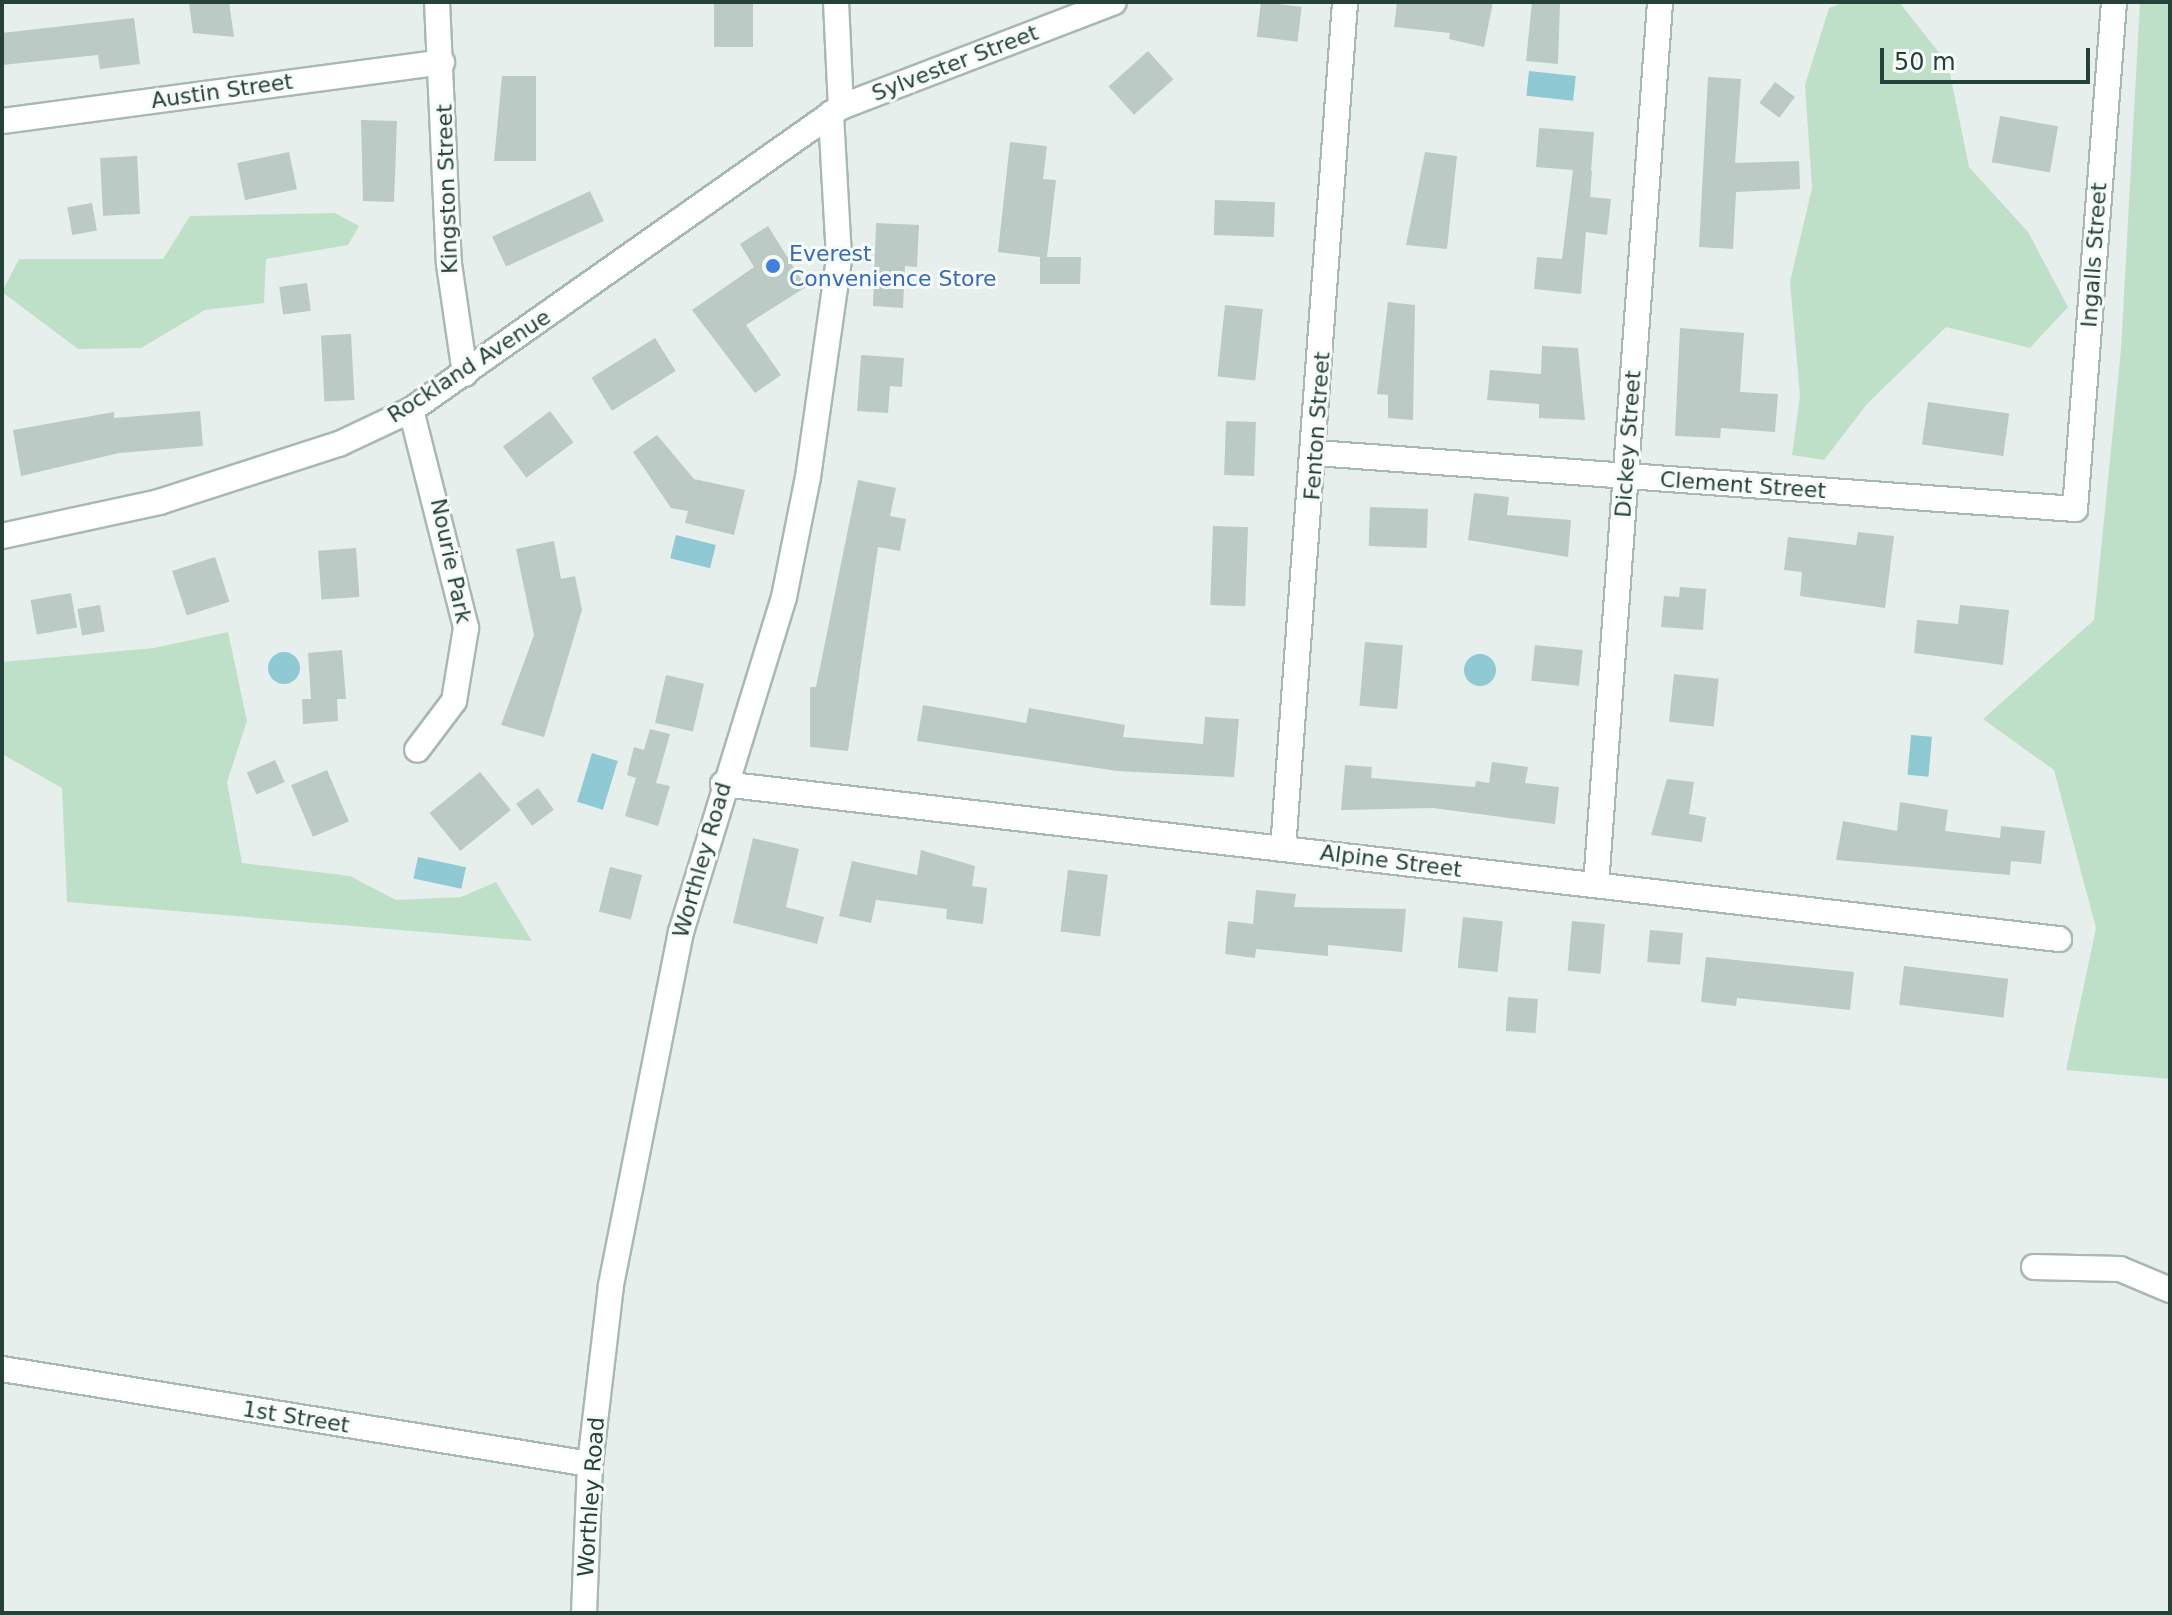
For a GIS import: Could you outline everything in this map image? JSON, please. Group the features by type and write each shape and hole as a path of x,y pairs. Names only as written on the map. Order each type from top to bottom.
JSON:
{"street":[{"name":"Kingston Street","path":"437,2 449,264 465,374"},
{"name":"Worthley Road","path":"584,1613 590,1464 611,1285 681,932 723,784 784,597 808,477 839,258 836,2"},
{"name":"Sylvester Street","path":"836,110 1114,2"},
{"name":"Fenton Street","path":"1283,849 1316,453 1345,2"},
{"name":"Dickey Street","path":"1596,885 1660,2"},
{"name":"Ingalls Street","path":"2075,509 2114,2"},
{"name":"Austin Street","path":"2,121 442,62"},
{"name":"Rockland Avenue","path":"2,536 159,502 339,444 411,410 836,110"},
{"name":"Nourie Park","path":"411,410 466,628 454,701 417,750"},
{"name":"Clement Street","path":"1316,453 2075,509"},
{"name":"Alpine Street","path":"723,784 2059,939"},
{"path":"2034,1267 2120,1269 2170,1290"},
{"name":"1st Street","path":"2,1369 590,1464"}],"green space":[{"path":"1845,2 1899,2 1948,64 1969,167 2028,232 2068,307 2030,348 1946,327 1867,404 1824,460 1792,455 1800,396 1790,282 1812,188 1805,85 1829,8"},
{"path":"2140,2 2170,2 2170,1079 2066,1070 2096,928 2054,770 1983,719 2094,620 2121,349"},
{"path":"335,213 359,226 348,245 266,259 264,303 205,310 141,348 78,349 2,292 19,259 163,259 190,216"},
{"path":"228,632 247,721 227,782 242,863 350,876 396,900 461,897 496,882 532,941 67,902 62,788 2,754 2,662 154,648"}],"water":[{"path":"1529,71 1576,76 1573,101 1526,96"},
{"path":"676,535 716,545 710,568 670,558"},
{"path":"284,652 296,656 300,668 296,680 284,684 272,680 268,668 272,656"},
{"path":"1480,654 1491,659 1496,670 1491,681 1480,686 1469,681 1464,670 1469,659"},
{"path":"1911,735 1932,737 1928,777 1908,775"},
{"path":"592,753 618,761 603,810 577,802"},
{"path":"418,857 466,867 461,889 413,879"}],"building":[{"path":"189,2 229,2 234,37 193,33"},
{"path":"714,2 753,2 753,47 714,47"},
{"path":"1261,2 1302,7 1297,42 1257,37"},
{"path":"1397,2 1493,2 1484,47 1449,39 1450,33 1394,27"},
{"path":"1532,2 1560,2 1558,64 1526,61"},
{"path":"134,18 140,64 100,69 98,55 2,65 2,33"},
{"path":"1148,51 1173,79 1134,115 1109,86"},
{"path":"502,76 536,76 536,161 494,161"},
{"path":"1708,77 1741,79 1735,163 1799,161 1800,189 1736,192 1733,249 1699,247"},
{"path":"1775,82 1795,97 1779,118 1759,103"},
{"path":"2000,116 2058,126 2050,173 1992,162"},
{"path":"361,120 397,121 394,202 363,201"},
{"path":"1539,128 1594,132 1590,197 1611,199 1607,235 1586,232 1581,294 1534,289 1537,257 1562,259 1573,170 1536,167"},
{"path":"1010,142 1047,146 1043,179 1056,180 1047,257 1081,257 1080,284 1040,284 1040,257 998,252"},
{"path":"289,152 297,189 245,200 237,163"},
{"path":"1425,152 1457,156 1447,249 1406,245"},
{"path":"137,156 140,214 103,216 100,158"},
{"path":"590,191 604,221 506,267 492,237"},
{"path":"1215,200 1275,202 1274,237 1214,235"},
{"path":"92,203 97,231 72,235 67,207"},
{"path":"876,223 919,225 917,267 905,266 903,308 873,306"},
{"path":"768,226 806,287 746,325 781,375 755,393 692,310 754,267 740,244"},
{"path":"307,283 311,311 283,315 279,287"},
{"path":"1388,302 1415,305 1413,420 1388,418 1388,395 1377,394"},
{"path":"1225,305 1263,309 1255,381 1217,377"},
{"path":"1680,328 1744,333 1740,392 1778,394 1775,432 1721,428 1720,438 1675,436"},
{"path":"351,334 354,400 324,401 321,336"},
{"path":"655,338 676,371 612,411 591,378"},
{"path":"1542,346 1578,348 1585,420 1539,418 1539,404 1487,400 1490,370 1541,374"},
{"path":"861,355 904,358 902,387 890,386 888,413 857,411"},
{"path":"1928,402 2009,413 2003,456 1922,445"},
{"path":"200,411 203,446 119,453 21,476 13,430 114,412 114,418"},
{"path":"550,411 573,442 526,478 503,447"},
{"path":"1226,421 1256,422 1254,476 1224,475"},
{"path":"657,435 694,479 745,490 734,535 685,523 688,511 671,508 633,452"},
{"path":"858,480 896,488 890,516 906,519 900,551 878,547 848,751 810,747 810,687 816,687"},
{"path":"1474,493 1509,497 1507,515 1571,520 1568,557 1468,540"},
{"path":"1370,507 1428,509 1427,548 1369,546"},
{"path":"1213,526 1248,527 1245,606 1210,605"},
{"path":"1858,532 1894,536 1885,608 1800,596 1802,572 1784,570 1788,537 1856,545"},
{"path":"554,541 561,579 575,576 582,610 544,737 501,725 534,635 516,549"},
{"path":"356,548 359,597 322,600 318,551"},
{"path":"215,557 230,602 187,616 172,571"},
{"path":"1680,587 1706,589 1703,630 1661,627 1664,596 1679,597"},
{"path":"71,593 77,627 37,635 31,600"},
{"path":"100,605 105,632 82,636 77,609"},
{"path":"1960,605 2009,610 2003,665 1914,653 1917,620 1958,624"},
{"path":"1365,642 1403,645 1397,709 1359,706"},
{"path":"1535,645 1583,650 1579,686 1531,681"},
{"path":"342,650 346,699 337,699 338,721 303,724 302,699 311,699 308,653"},
{"path":"1674,674 1719,679 1714,726 1669,722"},
{"path":"666,675 704,684 693,732 655,723"},
{"path":"923,705 1026,723 1029,708 1125,725 1123,737 1203,744 1205,717 1239,719 1234,777 1117,771 917,741"},
{"path":"650,729 670,734 656,783 670,786 658,826 625,816 636,778 627,775 634,747 644,750"},
{"path":"275,760 285,782 256,795 247,773"},
{"path":"1492,762 1528,767 1525,783 1559,787 1555,824 1433,808 1341,810 1345,765 1372,767 1371,778 1475,787 1476,781 1489,783"},
{"path":"327,770 349,822 313,837 291,785"},
{"path":"480,772 511,810 460,851 429,813"},
{"path":"1667,779 1694,782 1689,814 1706,817 1702,842 1651,835"},
{"path":"538,788 554,810 532,826 516,804"},
{"path":"1900,802 1948,810 1945,831 2000,838 2001,826 2045,831 2041,864 2011,861 2010,875 1836,860 1843,821 1897,831"},
{"path":"753,838 799,849 786,907 824,917 817,944 733,923"},
{"path":"921,850 975,866 972,886 987,888 983,924 946,919 947,909 876,900 871,923 839,916 852,861 917,875"},
{"path":"610,867 642,875 631,920 599,912"},
{"path":"1068,870 1108,875 1100,936 1060,932"},
{"path":"1256,890 1296,894 1294,907 1406,909 1402,952 1328,945 1328,956 1256,949 1255,958 1225,954 1228,921 1253,924"},
{"path":"1463,917 1503,921 1497,972 1458,968"},
{"path":"1572,921 1605,924 1601,974 1568,971"},
{"path":"1650,930 1683,933 1680,965 1647,962"},
{"path":"1706,957 1854,972 1850,1010 1737,998 1736,1006 1701,1002"},
{"path":"1904,966 2008,979 2003,1018 1899,1005"},
{"path":"1508,997 1538,999 1536,1033 1506,1031"}],"place":[{"name":"Everest Convenience Store","path":"773,266"}]}
